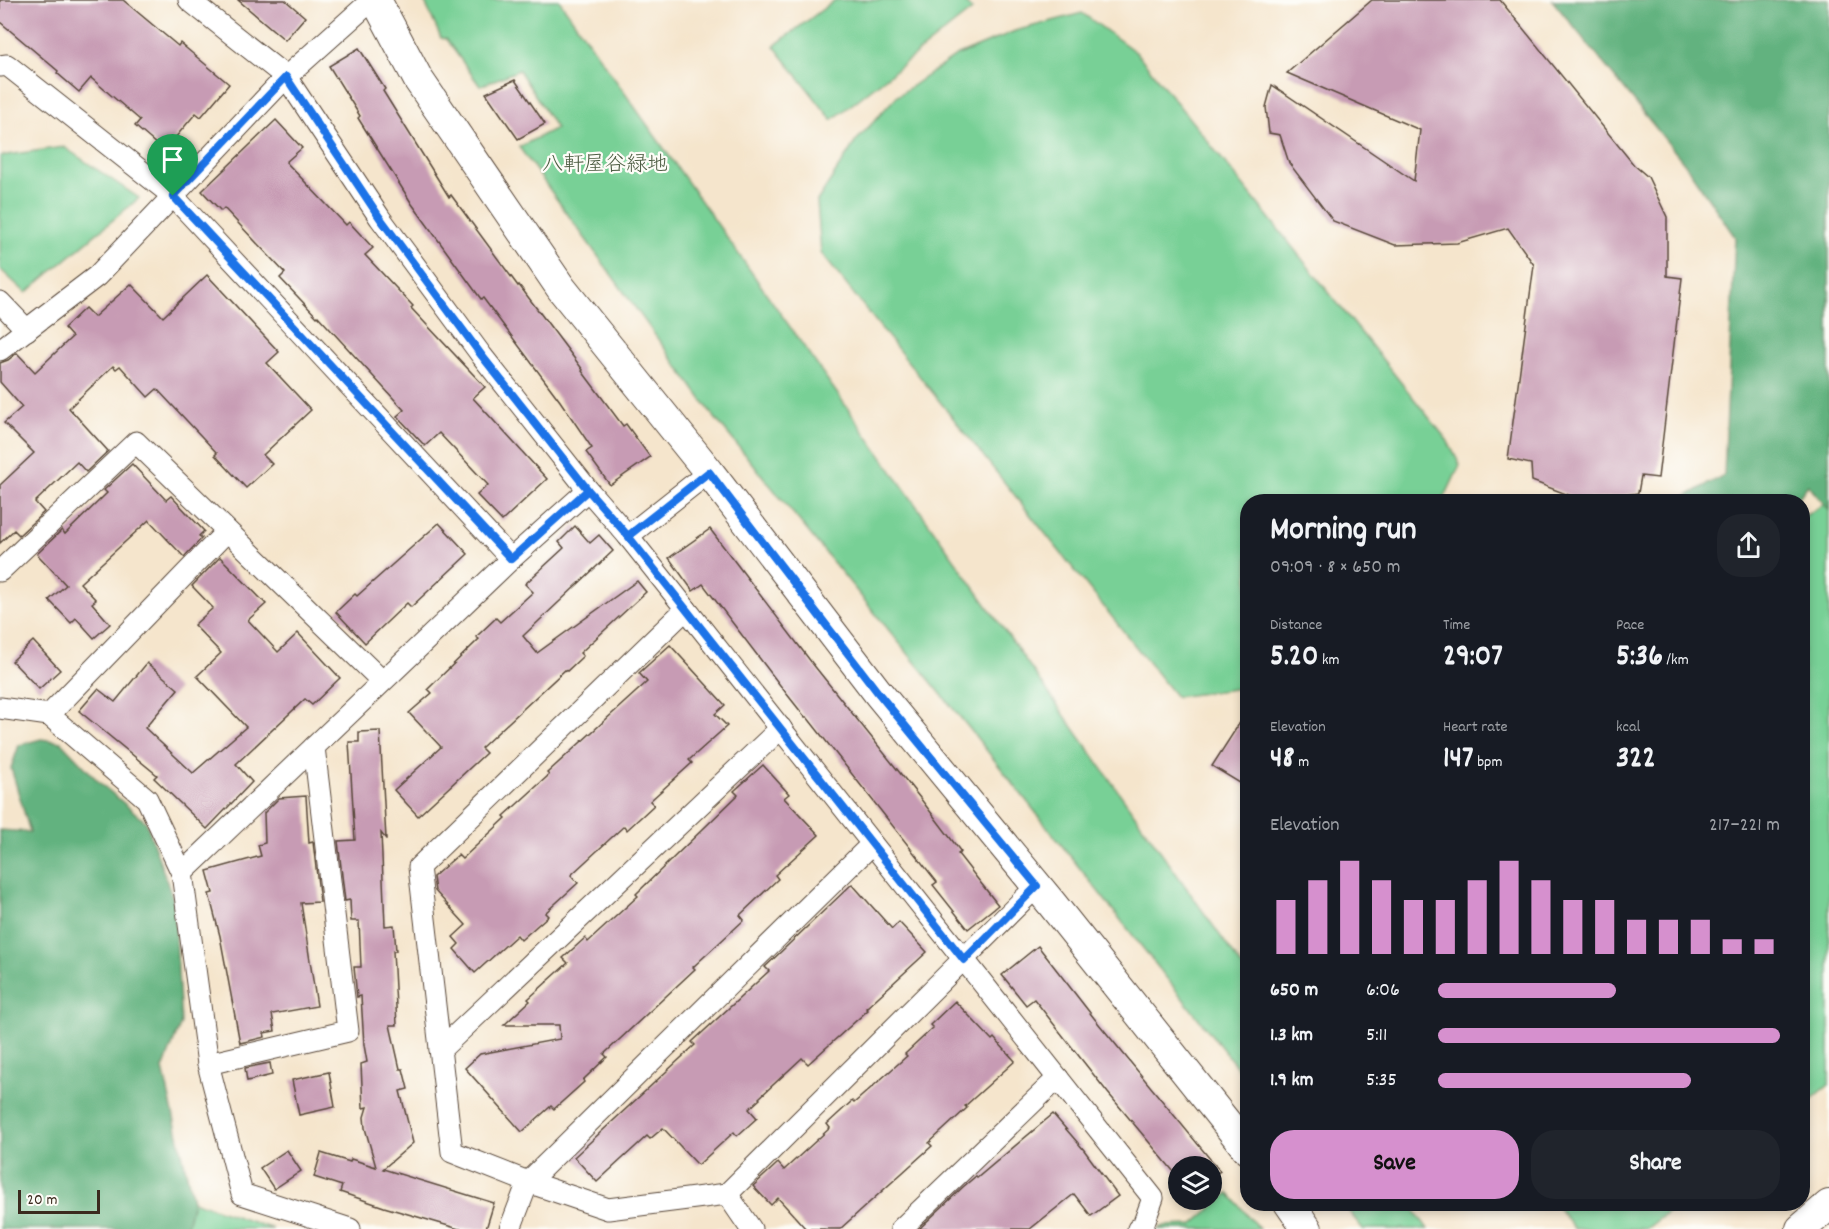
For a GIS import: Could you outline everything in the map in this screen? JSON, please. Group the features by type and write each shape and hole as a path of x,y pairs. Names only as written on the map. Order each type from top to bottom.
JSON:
{"street":[{"path":"189,0 286,77 380,218 482,356 588,490 628,536 1153,1198 1142,1228 1138,1229"},
{"path":"0,350 97,276 286,77 374,0 418,79 561,288 709,472 879,694 1037,886 1240,1140"},
{"path":"0,66 8,65 173,196 511,559"},
{"path":"0,303 27,330"},
{"path":"0,572 136,442 382,681"},
{"path":"628,536 709,472"},
{"path":"182,873 511,559 588,490"},
{"path":"49,715 227,531"},
{"path":"686,609 419,867 452,1152 528,1182 608,1209 728,1194 1037,886"},
{"path":"0,708 49,715 147,799 182,873 208,1064 242,1194 350,1229"},
{"path":"440,1050 781,728"},
{"path":"208,1064 348,1031 314,747"},
{"path":"510,1229 528,1182 872,844"},
{"path":"901,1229 1058,1078"},
{"path":"728,1194 751,1229"},
{"path":"1801,1229 1829,1205"},
{"path":"1295,1211 1307,1229"}],"green space":[{"name":"八軒屋谷緑地","path":"424,0 559,0 1240,964 1240,1071 969,728 715,418 519,147 556,128 519,70 480,86 446,39 441,38"},
{"path":"835,0 963,0 972,10 832,120 774,46"},
{"path":"1552,0 1829,0 1829,510 1808,485 1801,494 1690,494 1724,475 1735,237 1685,164"},
{"path":"1082,13 1137,53 1447,440 1460,465 1446,494 1240,494 1240,688 1176,697 821,253 817,201 856,141 896,97 956,56 1015,31"},
{"path":"64,147 139,198 26,293 0,269 0,156"},
{"path":"1829,501 1829,1085 1810,1100 1810,513"},
{"path":"41,739 61,742 100,783 146,822 174,902 181,1023 163,1069 193,1201 186,1229 0,1229 0,830 30,832 11,768 19,745"},
{"path":"1229,1193 1240,1206 1240,1211 1244,1211 1259,1229 1157,1229 1165,1226 1192,1225 1209,1210 1222,1210 1222,1199"},
{"path":"193,1201 273,1229 186,1229"},
{"path":"1348,1211 1415,1211 1428,1229 1363,1229"},
{"path":"1560,1211 1670,1211 1646,1229 1575,1229"}],"building":[{"path":"0,0 123,0 178,46 180,43 229,84 201,117 196,113 164,151 135,126 140,120 91,78 79,92 0,22"},
{"path":"238,0 285,0 305,17 285,40"},
{"path":"1372,0 1500,0 1634,165 1648,177 1667,217 1667,276 1682,278 1658,478 1641,476 1638,493 1566,494 1532,481 1531,464 1508,459 1534,265 1508,228 1457,243 1395,245 1333,221 1289,163 1280,135 1269,133 1266,107 1272,85 1414,181 1420,130 1287,73"},
{"path":"359,48 449,197 451,195 623,426 626,424 650,457 610,485 586,452 592,448 560,401 483,298 481,299 412,204 358,118 360,116 329,66"},
{"path":"515,80 545,124 518,139 486,93"},
{"path":"276,120 302,148 286,162 346,225 349,222 373,248 365,255 485,387 473,398 547,479 502,521 477,495 488,485 439,433 425,446 397,416 404,410 280,278 285,273 224,208 221,211 202,191"},
{"path":"207,275 279,352 267,363 311,410 263,455 272,464 246,488 215,455 217,453 157,389 148,397 120,366 116,369 113,366 69,408 108,451 86,472 77,462 35,502 44,512 19,535 14,530 0,543 0,485 34,453 4,423 22,407 0,382 0,363 17,353 35,372 72,337 64,328 85,308 94,317 131,284 163,317"},
{"path":"132,464 166,500 171,496 204,531 199,536 202,538 184,557 149,520 80,583 96,600 92,603 110,624 94,638 76,618 71,623 49,600 66,585 37,554 62,530 65,534 107,493 104,490"},
{"path":"439,523 468,554 411,607 407,603 365,643 336,612"},
{"path":"575,526 590,543 599,535 613,551 523,636 537,653 637,581 646,592 580,653 583,656 481,748 486,753 418,816 394,790 441,747 409,713 432,693 428,689 479,639 476,637 496,618 500,622 533,592 525,584 564,548 559,542"},
{"path":"710,529 812,663 920,798 961,852 958,854 998,905 968,929 933,885 937,882 786,693 703,584 693,591 669,558"},
{"path":"220,557 266,604 248,620 278,652 298,633 340,678 312,705 305,699 236,764 252,782 207,829 154,778 157,775 79,711 98,689 115,702 147,663 178,689 145,728 193,773 246,727 197,676 221,653 194,625 213,608 192,586"},
{"path":"33,641 60,670 39,689 12,661"},
{"path":"670,645 725,705 715,714 727,726 689,760 692,763 650,801 654,805 627,830 624,826 571,875 578,883 545,913 548,916 521,940 517,935 475,973 454,949 459,944 453,937 466,925 435,891 433,877 458,855 462,859 549,775 547,773 647,682 639,673"},
{"path":"1240,722 1240,783 1212,766"},
{"path":"380,731 386,839 381,833 385,926 394,925 396,951 393,951 397,1025 390,1025 400,1069 403,1069 408,1089 400,1091 413,1143 383,1169 494,1203 486,1229 459,1229 384,1207 340,1192 342,1186 314,1177 321,1153 376,1167 365,1128 364,1117 367,1107 363,1108 361,1064 367,1062 361,996 357,997 354,967 361,967 359,921 351,921 350,900 345,901 338,841 355,840 349,742 359,742 359,732"},
{"path":"763,765 789,794 784,798 819,835 775,875 778,879 740,915 744,920 604,1054 607,1057 583,1080 584,1082 554,1109 551,1106 522,1132 465,1068 480,1054 560,1039 559,1025 504,1025 530,1001 528,999 568,963 563,958 585,938 588,942 638,896 636,894 738,795 734,791"},
{"path":"306,796 309,843 313,842 320,902 301,903 317,1006 272,1014 275,1031 264,1033 265,1037 240,1043 220,936 209,894 213,893 207,871 261,856 258,845 265,843 264,813 279,798"},
{"path":"852,884 892,929 899,922 927,952 808,1064 802,1058 749,1109 757,1118 737,1136 734,1132 698,1165 663,1128 650,1139 647,1136 597,1182 574,1157 695,1045 692,1042 769,971 765,967"},
{"path":"1038,946 1208,1156 1168,1156 1168,1165 1034,999 1026,1005 1002,975"},
{"path":"955,1001 1015,1061 965,1106 967,1108 929,1143 932,1146 840,1229 806,1229 778,1198 771,1205 753,1186 778,1163 784,1170 830,1128 827,1124 907,1056 905,1054 933,1028 930,1025"},
{"path":"270,1063 272,1075 247,1081 245,1068"},
{"path":"329,1072 335,1107 299,1115 292,1080"},
{"path":"1053,1114 1084,1150 1118,1196 1091,1216 1074,1194 1030,1229 919,1229 963,1187 976,1176 977,1178"},
{"path":"287,1150 301,1171 274,1189 260,1168"}],"route":[{"path":"173,196 286,77 380,218 482,356 588,490 628,536 709,472 879,694 1037,886 964,960 628,536 588,490 511,559 173,196"}]}
